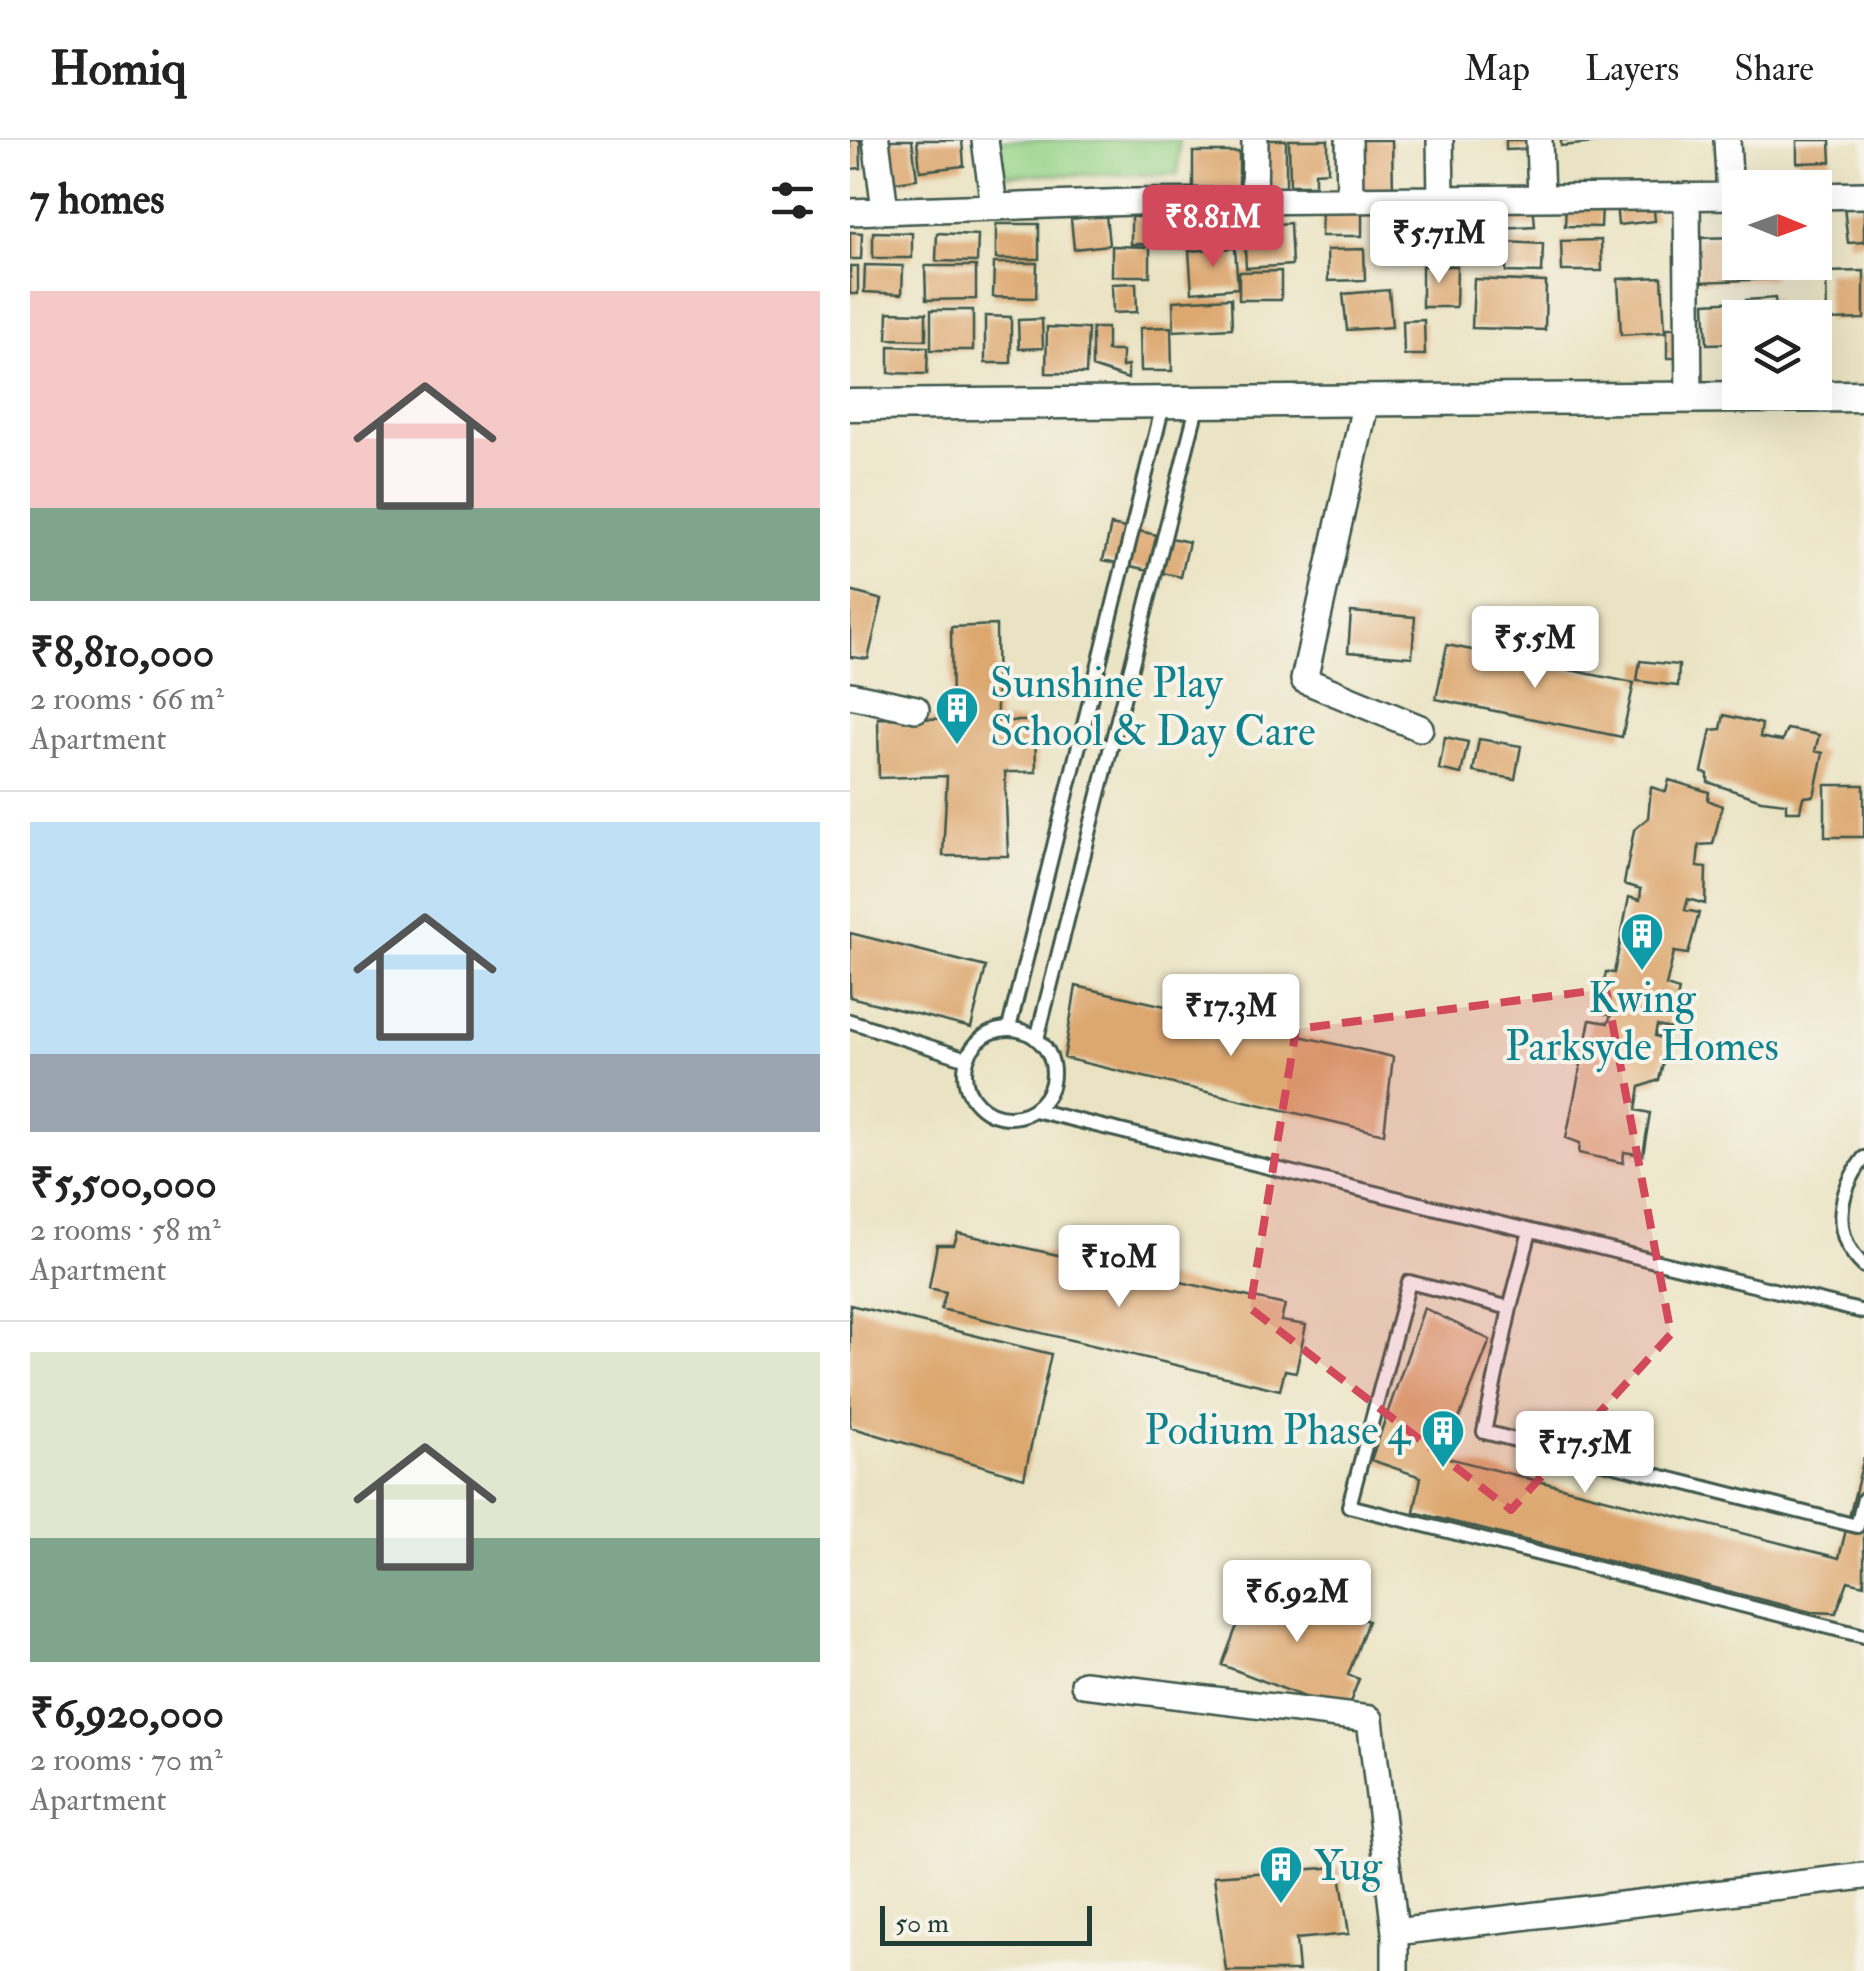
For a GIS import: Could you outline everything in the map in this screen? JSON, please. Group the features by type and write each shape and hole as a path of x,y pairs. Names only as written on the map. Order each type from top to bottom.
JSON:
{"street":[{"path":"876,140 885,210"},
{"path":"985,140 994,206"},
{"path":"1254,201 1255,140"},
{"path":"1349,140 1350,200"},
{"path":"1440,140 1441,198"},
{"path":"1539,140 1542,197"},
{"path":"1727,140 1731,170"},
{"path":"1832,196 1864,195"},
{"path":"1687,196 1689,398"},
{"path":"850,212 1254,201 1722,196"},
{"path":"850,405 1864,396"},
{"path":"1366,402 1304,680 1420,728"},
{"path":"850,695 916,709"},
{"path":"1084,1684 1370,1719 1395,1932 1394,1971"},
{"path":"1395,1932 1864,1876"}],"lane":[{"path":"1037,1039 1198,404"},
{"path":"1008,1028 1163,405"},
{"path":"850,1021 967,1059"},
{"path":"1008,1028 1037,1039 1052,1059 1054,1074 1044,1100 1034,1110 1008,1118 982,1108 966,1086 967,1059 983,1037 1008,1028"},
{"path":"1034,1110 1864,1312"},
{"path":"1864,1158 1846,1181 1841,1211 1844,1246 1864,1266"},
{"path":"1530,1231 1484,1432 1857,1526 1864,1499"},
{"path":"1510,1308 1410,1282 1349,1506 1864,1636"}],"highlighted area":[{"path":"1606,989 1671,1334 1511,1510 1250,1308 1296,1029"}],"green space":[{"path":"990,140 1179,140 1178,174 996,175"}],"building":[{"path":"850,140 860,140 861,168 850,169"},
{"path":"882,140 912,140 917,179 888,183"},
{"path":"917,140 962,140 964,166 920,171"},
{"path":"1260,140 1286,140 1286,188 1259,188"},
{"path":"1289,140 1328,140 1328,171 1315,172 1315,185 1290,185"},
{"path":"1352,140 1392,140 1393,193 1352,193"},
{"path":"1506,140 1533,140 1533,149 1506,150"},
{"path":"1561,140 1594,140 1594,143 1561,146"},
{"path":"1797,140 1830,140 1831,162 1797,163"},
{"path":"1193,152 1239,152 1239,190 1193,191"},
{"path":"1653,199 1655,221 1618,225 1616,203"},
{"path":"1480,203 1482,234 1444,236 1442,206"},
{"path":"1533,203 1535,226 1500,228 1499,205"},
{"path":"1566,203 1602,204 1601,227 1565,226"},
{"path":"1864,205 1864,242 1848,243 1844,207"},
{"path":"1229,209 1231,235 1194,239 1191,212"},
{"path":"1322,209 1362,210 1362,236 1321,236"},
{"path":"1106,215 1109,245 1074,249 1071,219"},
{"path":"1131,217 1170,217 1169,244 1131,244"},
{"path":"1290,223 1292,265 1246,268 1244,226"},
{"path":"996,224 1039,224 1039,259 996,259"},
{"path":"850,232 862,233 861,259 850,259"},
{"path":"873,232 912,233 912,258 873,258"},
{"path":"937,233 978,235 977,262 936,261"},
{"path":"1722,237 1722,280 1748,280 1699,282 1698,238"},
{"path":"1601,240 1602,271 1562,271 1561,241"},
{"path":"1507,242 1543,244 1542,273 1506,272"},
{"path":"1112,246 1150,247 1150,276 1112,276"},
{"path":"1235,248 1238,288 1192,292 1189,251"},
{"path":"1364,249 1365,280 1328,281 1327,250"},
{"path":"994,263 1037,263 1036,298 993,297"},
{"path":"865,265 903,266 902,294 864,292"},
{"path":"850,266 858,266 858,294 850,294"},
{"path":"925,266 976,266 976,299 926,300"},
{"path":"1422,266 1457,266 1456,307 1422,307"},
{"path":"1281,271 1281,300 1239,300 1239,272"},
{"path":"1864,271 1864,319 1832,320 1826,280 1832,280 1832,272"},
{"path":"1662,277 1665,332 1621,335 1618,279"},
{"path":"1474,279 1546,282 1545,330 1472,328"},
{"path":"1136,283 1137,312 1113,313 1112,284"},
{"path":"1389,290 1392,327 1347,330 1343,294"},
{"path":"1231,298 1232,328 1174,331 1173,301"},
{"path":"1722,302 1722,344 1707,344 1705,303"},
{"path":"931,310 973,310 973,350 931,350"},
{"path":"888,312 926,313 926,340 887,339"},
{"path":"985,316 1011,317 1011,363 985,363"},
{"path":"1042,319 1043,348 1019,349 1018,320"},
{"path":"1424,320 1425,355 1404,355 1403,321"},
{"path":"1047,327 1088,329 1086,374 1046,373"},
{"path":"1171,327 1172,371 1141,371 1140,328"},
{"path":"1092,328 1107,328 1107,351 1122,351 1122,367 1128,366 1128,379 1092,367"},
{"path":"1667,328 1684,328 1685,358 1667,358"},
{"path":"889,346 928,347 927,374 889,373"},
{"path":"1111,525 1189,542 1181,577 1103,560"},
{"path":"850,591 882,600 868,659 850,657"},
{"path":"1351,612 1415,617 1412,657 1348,652"},
{"name":"Sunshine Play School & Day Care","path":"996,625 997,721 1035,721 1036,772 1005,772 1008,856 943,856 947,776 879,778 878,718 952,719 951,627"},
{"path":"1447,645 1634,683 1622,737 1436,699"},
{"path":"1640,661 1679,665 1678,686 1637,681"},
{"path":"1724,715 1762,724 1760,737 1769,739 1782,741 1787,729 1819,735 1815,751 1823,753 1814,796 1803,797 1800,811 1786,811 1786,803 1761,800 1708,782 1708,774 1702,772 1711,730 1721,729"},
{"path":"1445,737 1468,742 1461,774 1439,769"},
{"path":"1479,739 1521,746 1515,779 1473,772"},
{"name":"Kwing Parksyde Homes","path":"1669,780 1709,792 1708,800 1722,806 1713,844 1699,845 1697,867 1706,868 1705,904 1688,899 1685,910 1699,913 1688,954 1674,952 1666,986 1679,990 1671,1029 1657,1026 1655,1036 1668,1041 1659,1080 1640,1087 1636,1110 1650,1113 1643,1155 1624,1152 1623,1163 1579,1153 1580,1143 1566,1138 1590,1020 1608,1023 1611,1015 1598,1012 1606,972 1614,973 1629,897 1640,900 1641,889 1624,884 1634,830 1648,818 1651,787 1666,792"},
{"path":"1825,785 1864,785 1864,837 1825,837"},
{"path":"850,933 986,967 971,1028 850,997"},
{"path":"1076,986 1393,1057 1384,1134 1064,1058"},
{"path":"958,1233 1285,1305 1281,1321 1306,1325 1296,1372 1285,1370 1280,1390 941,1309 946,1292 929,1288 937,1245 954,1245"},
{"path":"850,1305 1051,1354 1024,1478 850,1427"},
{"name":"Podium Phase 4","path":"1424,1308 1490,1340 1444,1457 1839,1558 1864,1457 1864,1585 1848,1581 1836,1613 1811,1612 1414,1512 1421,1477 1371,1460"},
{"path":"1255,1578 1368,1621 1348,1675 1359,1679 1346,1713 1222,1665"},
{"name":"Yug","path":"1339,1867 1349,1934 1296,1939 1299,1971 1226,1971 1214,1876"}],"place":[{"name":"Sunshine Play School & Day Care","path":"957,746"},
{"name":"Kwing Parksyde Homes","path":"1642,972"},
{"name":"Podium Phase 4","path":"1443,1469"},
{"name":"Yug","path":"1281,1905"}]}
